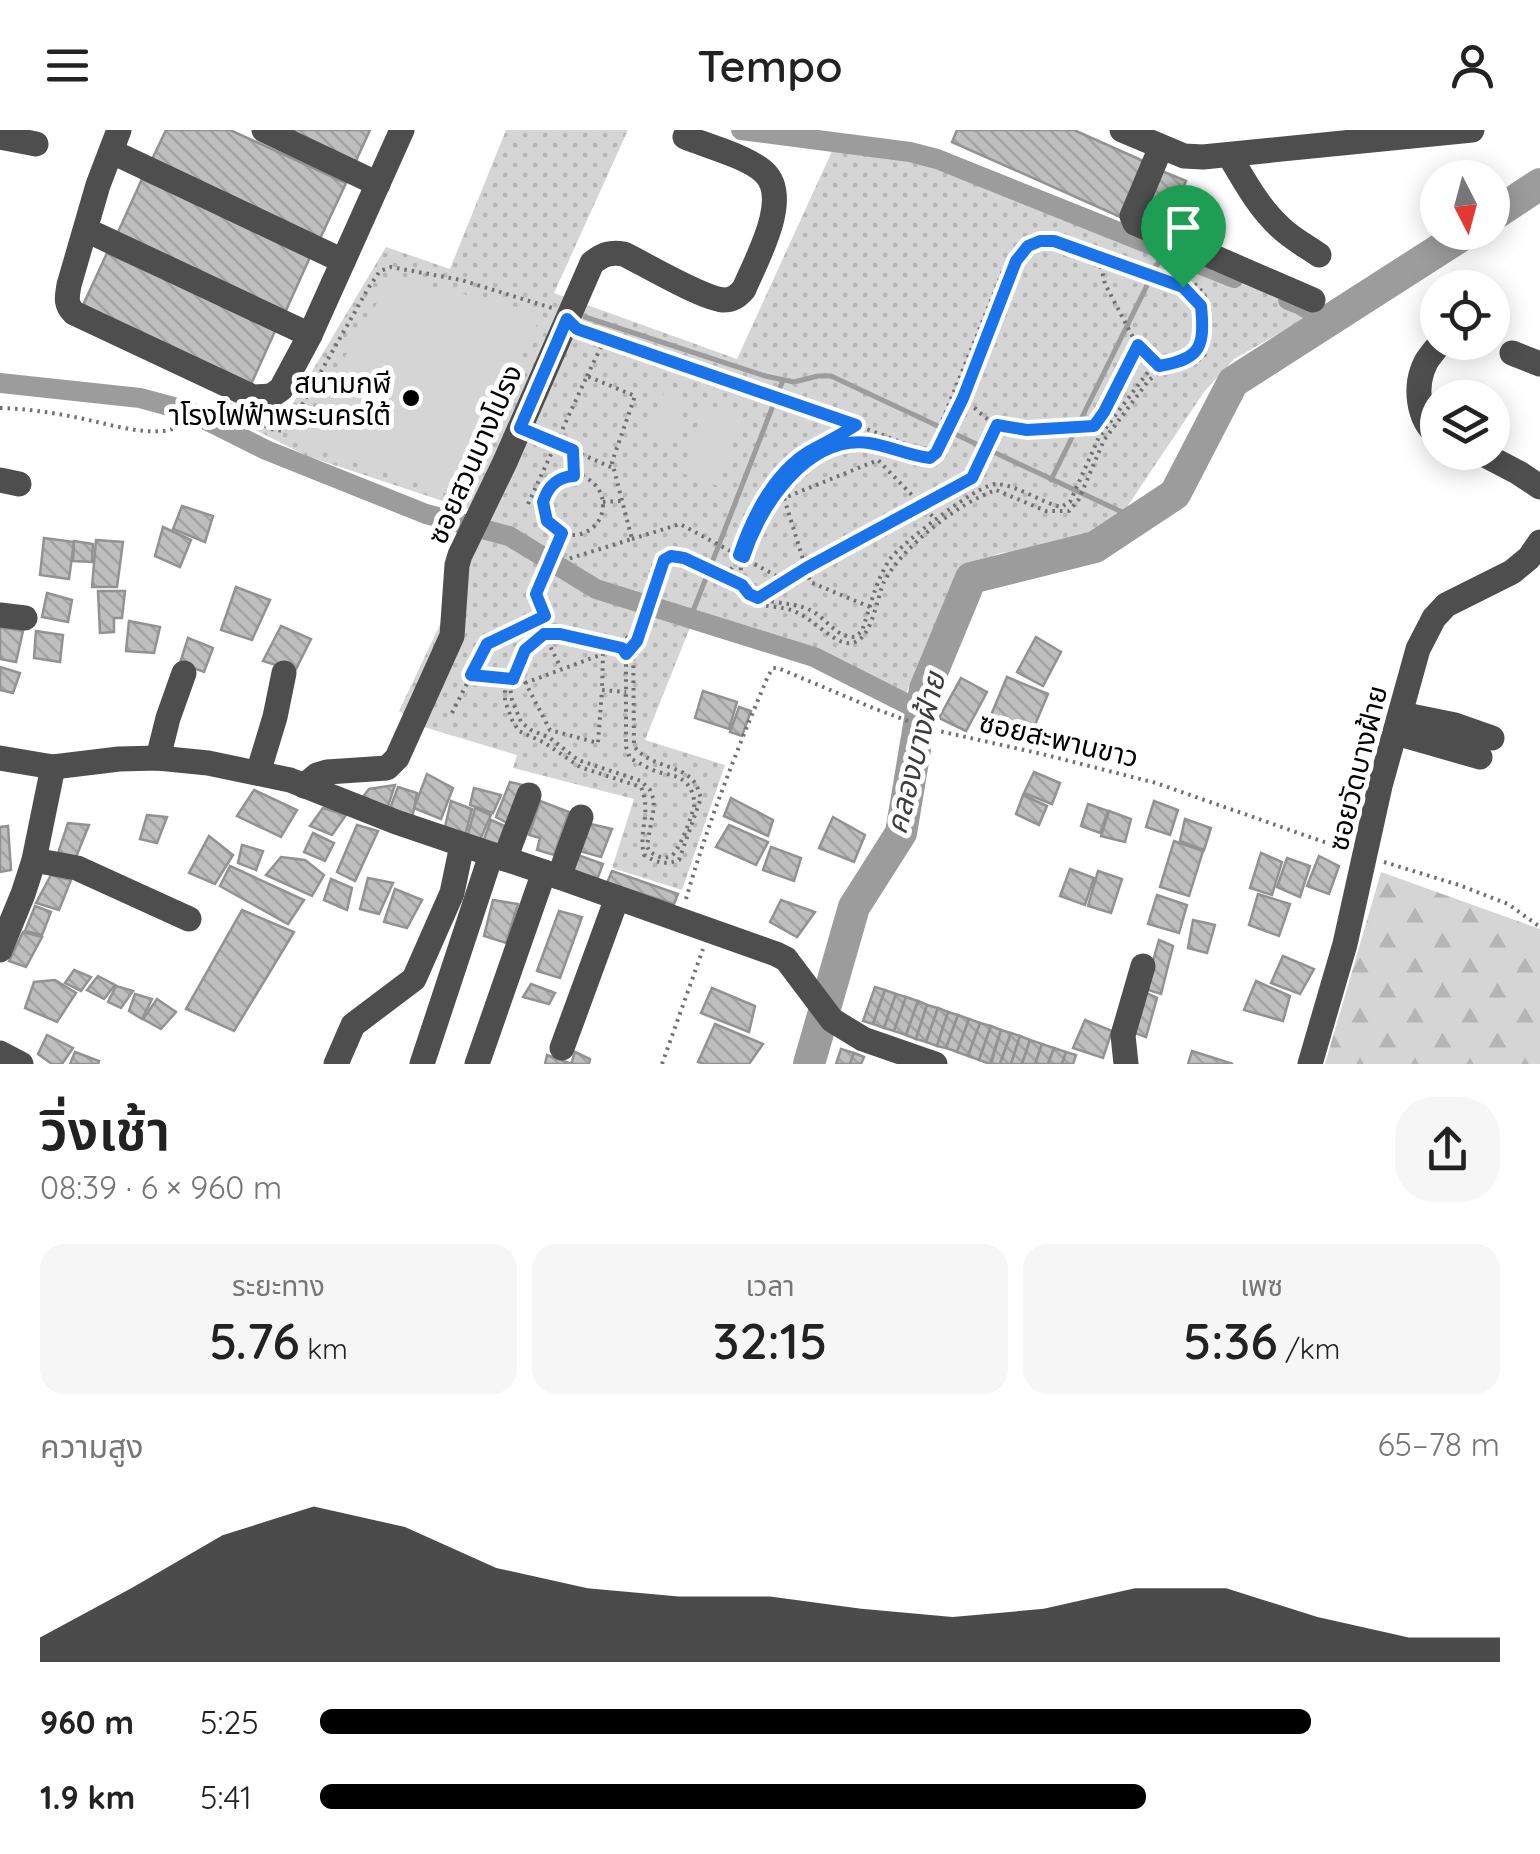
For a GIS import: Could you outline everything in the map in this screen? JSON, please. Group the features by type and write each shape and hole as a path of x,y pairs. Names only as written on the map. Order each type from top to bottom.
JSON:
{"street":[{"path":"119,130 98,184 69,285 68,308 254,397 271,396 281,389 310,335 402,130"},
{"path":"264,130 378,184"},
{"path":"1122,130 1184,156 1203,157 1472,130"},
{"name":"ซอยสวนบางโปรง","path":"304,786 327,772 387,768 398,758 452,636 457,565 592,263 614,252 714,297 736,298 744,289 774,213 776,198 772,185 766,174 751,164 684,137"},
{"path":"0,138 36,144"},
{"path":"1160,147 1132,216 1135,223 1313,300"},
{"path":"1229,154 1270,217 1319,255"},
{"path":"123,157 344,261"},
{"path":"97,235 310,335"},
{"path":"1512,353 1540,364"},
{"path":"1510,468 1540,487"},
{"name":"ซอยวัดบางฝ้าย","path":"1310,1064 1345,944 1380,786 1418,649 1434,618 1446,605 1512,572 1540,542"},
{"path":"158,758 184,673"},
{"path":"258,774 284,673"},
{"path":"1398,724 1486,747"},
{"path":"0,758 53,767 158,758 208,763 304,786 786,959 832,1020 902,1058 935,1064"},
{"path":"0,950 34,860 53,767"},
{"path":"422,1064 498,857 529,794"},
{"path":"477,1064 552,874 581,817"},
{"path":"336,1064 353,1025 414,979 452,893 462,845"},
{"path":"34,860 77,868 189,919"},
{"path":"562,1048 617,898"},
{"path":"1126,1064 1123,1035 1143,966"},
{"path":"0,1053 20,1064"}],"path":[{"path":"633,631 634,746 642,757 685,774 696,783 701,798 679,860 668,864 644,855 641,844 648,808 642,787 580,767 519,731 505,700 510,679 525,650 544,634 622,648 626,654 626,747 630,758 656,772 676,776 692,793 694,804 676,852 662,858 647,846 653,812 650,790 641,781 578,760 521,722 512,700 510,679 511,664 521,644 545,626 618,640 626,638 639,623 664,560 678,556 701,566 729,571 742,556 783,483 797,467 815,456 849,444 868,443 930,458 936,453 944,418 1004,271 1019,246 1031,236 1052,235 1145,270 1183,287 1201,306 1202,341 1197,351 1187,360 1148,372 1099,437 1078,499 1069,510 1046,511 996,490 984,494 926,532 897,561 859,641 848,644 788,609 748,602 737,591 729,571"},
{"path":"247,417 271,429 282,431 290,426 370,286 380,271 391,267 461,280 570,312 577,329 919,449 931,448 963,398 1016,261 1028,246 1054,241 1097,253"},
{"path":"1097,253 1105,284 1131,334 1161,369 1182,368 1202,358 1208,346 1210,322 1205,296 1194,283 1145,270"},
{"path":"528,504 602,345 836,425"},
{"path":"963,398 997,425 1027,430 1094,426 1138,345"},
{"path":"587,376 635,396 612,462 632,539"},
{"path":"0,408 45,412 136,430 166,431 216,408 235,411"},
{"path":"742,585 747,532 765,498 784,472 806,453 856,425"},
{"path":"758,598 972,478 997,425"},
{"path":"520,428 613,468"},
{"path":"573,450 574,476"},
{"path":"870,607 810,582 784,498 878,460 936,520"},
{"path":"574,476 590,480 603,502 601,517 580,535 562,533 547,521 543,502 552,484 574,476"},
{"path":"626,654 637,641 646,590 654,563 663,550 680,549 704,559 749,594 800,605 816,613 834,631 855,637 862,631 892,555 962,499 997,484 1061,507 1082,484"},
{"path":"603,502 622,501"},
{"path":"568,559 680,524 786,581"},
{"path":"452,713 487,644 545,616 536,594 562,533"},
{"path":"544,634 562,668"},
{"path":"511,664 550,730 598,743 603,654 525,682"},
{"name":"ซอยสะพานขาว","path":"680,920 712,814 773,668 930,728 1156,783 1458,885 1508,904 1540,926"},
{"path":"471,675 510,679"},
{"path":"602,690 626,692"},
{"path":"662,1064 710,930"}],"green space":[{"path":"506,130 628,130 554,293 737,359 838,138 938,149 1324,308 1234,359 1204,392 1113,528 1070,545 1000,553 969,566 903,699 697,610 645,740 725,765 682,890 612,868 634,799 513,768 517,755 424,727 399,711 491,517 307,456 210,407 218,397 280,425 386,247 450,269"},
{"name":"สนามกฬี าโรงไฟฟ้าพระนครใต้","path":"402,279 533,311 537,316 538,322 459,488 446,491 301,441 300,433 387,286"},
{"path":"665,390 688,398 671,445 648,437"},
{"path":"706,405 742,418 718,486 682,473"},
{"path":"1381,872 1540,929 1540,1064 1325,1064"}],"building":[{"path":"166,130 230,130 346,183 317,245 148,168"},
{"path":"278,130 370,130 354,165"},
{"path":"957,130 1074,130 1150,164 1125,219 952,142"},
{"path":"1157,169 1186,181 1180,196 1207,208 1193,240 1136,216"},
{"path":"142,179 311,255 283,317 114,241"},
{"path":"107,253 276,329 248,391 79,314"},
{"path":"182,506 213,516 205,542 173,529"},
{"path":"163,527 191,540 180,567 155,556"},
{"path":"44,538 74,542 69,579 40,575"},
{"path":"96,540 123,542 117,587 92,587"},
{"path":"74,541 93,544 92,562 73,561"},
{"path":"236,587 270,600 252,640 221,630"},
{"path":"98,591 125,591 122,618 114,618 114,632 100,633"},
{"path":"47,593 72,600 68,622 42,617"},
{"path":"129,621 160,627 154,653 126,651"},
{"path":"281,626 311,639 295,671 263,661"},
{"path":"0,627 23,631 16,662 0,659"},
{"path":"36,631 63,635 60,662 34,658"},
{"path":"1036,637 1061,652 1043,686 1017,672"},
{"path":"188,638 213,648 204,672 180,663"},
{"path":"0,667 20,673 13,693 0,690"},
{"path":"1007,677 1048,694 1029,739 989,720"},
{"path":"961,678 987,692 966,731 939,718"},
{"path":"703,691 737,702 729,729 695,718"},
{"path":"739,707 751,711 742,736 730,732"},
{"path":"1034,772 1060,783 1052,804 1024,793"},
{"path":"427,774 453,788 441,819 414,808"},
{"path":"510,782 527,786 509,824 496,817"},
{"path":"395,785 387,809 362,798 369,789"},
{"path":"398,787 417,793 412,819 389,811"},
{"path":"474,788 501,795 493,813 470,805"},
{"path":"254,790 297,810 281,837 237,816"},
{"path":"1023,795 1047,806 1039,825 1016,814"},
{"path":"731,798 773,820 768,836 724,816"},
{"path":"451,801 472,809 465,836 444,831"},
{"path":"540,801 569,812 554,855 537,850 540,838 529,835"},
{"path":"1154,801 1178,810 1170,835 1146,827"},
{"path":"1088,804 1108,811 1100,833 1081,826"},
{"path":"323,808 346,815 332,835 310,826"},
{"path":"475,808 491,815 480,840 467,838"},
{"path":"1109,811 1131,819 1125,842 1101,836"},
{"path":"147,815 167,817 157,843 140,839"},
{"path":"833,817 865,835 854,862 819,848"},
{"path":"1185,819 1211,828 1204,850 1180,841"},
{"path":"491,820 505,826 498,845 483,842"},
{"path":"68,823 89,825 76,857 58,853"},
{"path":"586,823 612,829 601,857 576,850"},
{"path":"357,825 378,831 355,881 337,872"},
{"path":"729,825 768,842 756,865 716,847"},
{"path":"8,826 11,870 0,872 0,827"},
{"path":"313,833 334,843 325,861 304,852"},
{"path":"209,836 233,855 215,884 189,873"},
{"path":"1174,841 1203,851 1189,896 1160,887"},
{"path":"242,845 263,851 256,870 238,863"},
{"path":"771,847 801,858 794,881 763,870"},
{"path":"1261,853 1282,862 1272,895 1250,888"},
{"path":"575,854 603,864 596,882 568,872"},
{"path":"1319,856 1339,866 1329,894 1307,886"},
{"path":"281,857 305,860 324,875 312,896 266,875"},
{"path":"1287,858 1310,866 1300,897 1277,887"},
{"path":"230,866 304,900 288,924 220,886"},
{"path":"1070,869 1094,878 1085,905 1060,896"},
{"path":"612,871 678,894 674,904 607,883"},
{"path":"1098,871 1122,879 1111,913 1088,906"},
{"path":"51,875 71,880 59,910 36,903"},
{"path":"368,878 393,883 379,914 360,909"},
{"path":"331,879 352,888 347,910 324,900"},
{"path":"395,889 422,900 407,928 384,922"},
{"path":"1258,894 1290,904 1279,936 1249,925"},
{"path":"1157,895 1187,905 1179,933 1148,924"},
{"path":"493,900 518,904 506,943 484,936"},
{"path":"781,900 815,912 797,937 770,922"},
{"path":"35,906 51,912 42,935 25,931"},
{"path":"242,910 294,932 234,1031 186,1009"},
{"path":"559,911 582,917 560,978 537,971"},
{"path":"1193,920 1215,925 1207,953 1188,948"},
{"path":"23,932 42,937 26,967 9,961"},
{"path":"1159,940 1173,946 1161,994 1145,989"},
{"path":"1283,956 1314,969 1300,994 1271,983"},
{"path":"74,970 91,977 81,991 65,983"},
{"path":"98,976 115,985 104,999 87,990"},
{"path":"55,980 76,993 57,1022 25,1008 34,982"},
{"path":"1256,981 1290,996 1283,1021 1244,1010"},
{"path":"531,984 555,993 549,1004 523,997"},
{"path":"116,986 133,991 121,1008 108,1002"},
{"path":"875,987 885,990 873,1024 863,1021"},
{"path":"712,988 755,1006 749,1032 701,1013"},
{"path":"885,990 896,994 884,1028 873,1024"},
{"path":"1145,992 1157,998 1146,1037 1135,1033"},
{"path":"135,994 152,999 142,1019 129,1011"},
{"path":"896,994 906,997 894,1031 884,1028"},
{"path":"906,997 918,1001 906,1035 894,1031"},
{"path":"157,999 176,1012 161,1029 143,1019"},
{"path":"918,1001 927,1005 916,1039 906,1035"},
{"path":"927,1005 938,1008 926,1042 916,1039"},
{"path":"938,1008 948,1012 937,1046 926,1042"},
{"path":"948,1012 958,1015 946,1048 937,1046"},
{"path":"958,1015 969,1019 957,1052 946,1048"},
{"path":"969,1019 980,1023 968,1056 957,1052"},
{"path":"1085,1020 1112,1031 1103,1058 1073,1048"},
{"path":"980,1023 991,1026 979,1060 968,1056"},
{"path":"715,1024 763,1044 749,1064 698,1062"},
{"path":"991,1026 1001,1030 990,1064 979,1060"},
{"path":"1001,1030 1011,1033 1000,1064 991,1064"},
{"path":"1011,1033 1020,1036 1011,1064 1000,1064"},
{"path":"47,1035 73,1048 62,1064 52,1064 38,1054"},
{"path":"1020,1036 1030,1040 1022,1064 1011,1064"},
{"path":"1030,1040 1042,1044 1035,1064 1022,1064"},
{"path":"1042,1044 1054,1048 1048,1064 1035,1064"},
{"path":"1054,1048 1066,1052 1062,1064 1048,1064"},
{"path":"841,1049 854,1053 850,1064 836,1064"},
{"path":"1192,1051 1233,1064 1188,1064"},
{"path":"75,1052 99,1061 98,1064 70,1064"},
{"path":"575,1052 590,1059 589,1064 571,1064"},
{"path":"1066,1052 1076,1055 1073,1064 1062,1064"},
{"path":"854,1053 864,1057 861,1064 850,1064"},
{"path":"547,1055 569,1063 569,1064 545,1064"}],"waterway":[{"path":"741,130 937,159 1234,278"},
{"name":"คลองบางฝ้าย","path":"1510,204 1540,184"},
{"name":"คลองบางฝ้าย","path":"809,1064 854,907 901,833 925,689 971,578 1095,547 1175,494 1233,382 1439,250"},
{"path":"1051,480 1164,251"},
{"path":"1288,300 1328,322"},
{"path":"585,317 765,376 794,382 831,376 1137,519"},
{"path":"690,619 783,380"},
{"path":"0,383 140,398 188,411 266,450 426,514 509,536 596,589 814,657 921,711"}],"place":[{"name":"สนามกฬี าโรงไฟฟ้าพระนครใต้","path":"411,398"}],"route":[{"path":"1054,241 1183,287 1201,306 1202,341 1197,351 1187,360 1159,366 1138,345 1094,426 1027,430 997,425 972,478 758,598 742,585 684,558 671,556 664,560 637,641 626,654 622,648 544,634 525,650 513,679 471,675 487,644 545,616 536,594 562,533 547,521 543,502 552,484 574,476 573,450 520,428 567,319 577,329 856,425 806,453 784,472 747,532 739,555 744,557 783,483 797,467 815,456 849,444 868,443 921,457 930,458 936,453 963,398 1016,261 1028,246 1054,241"}]}
